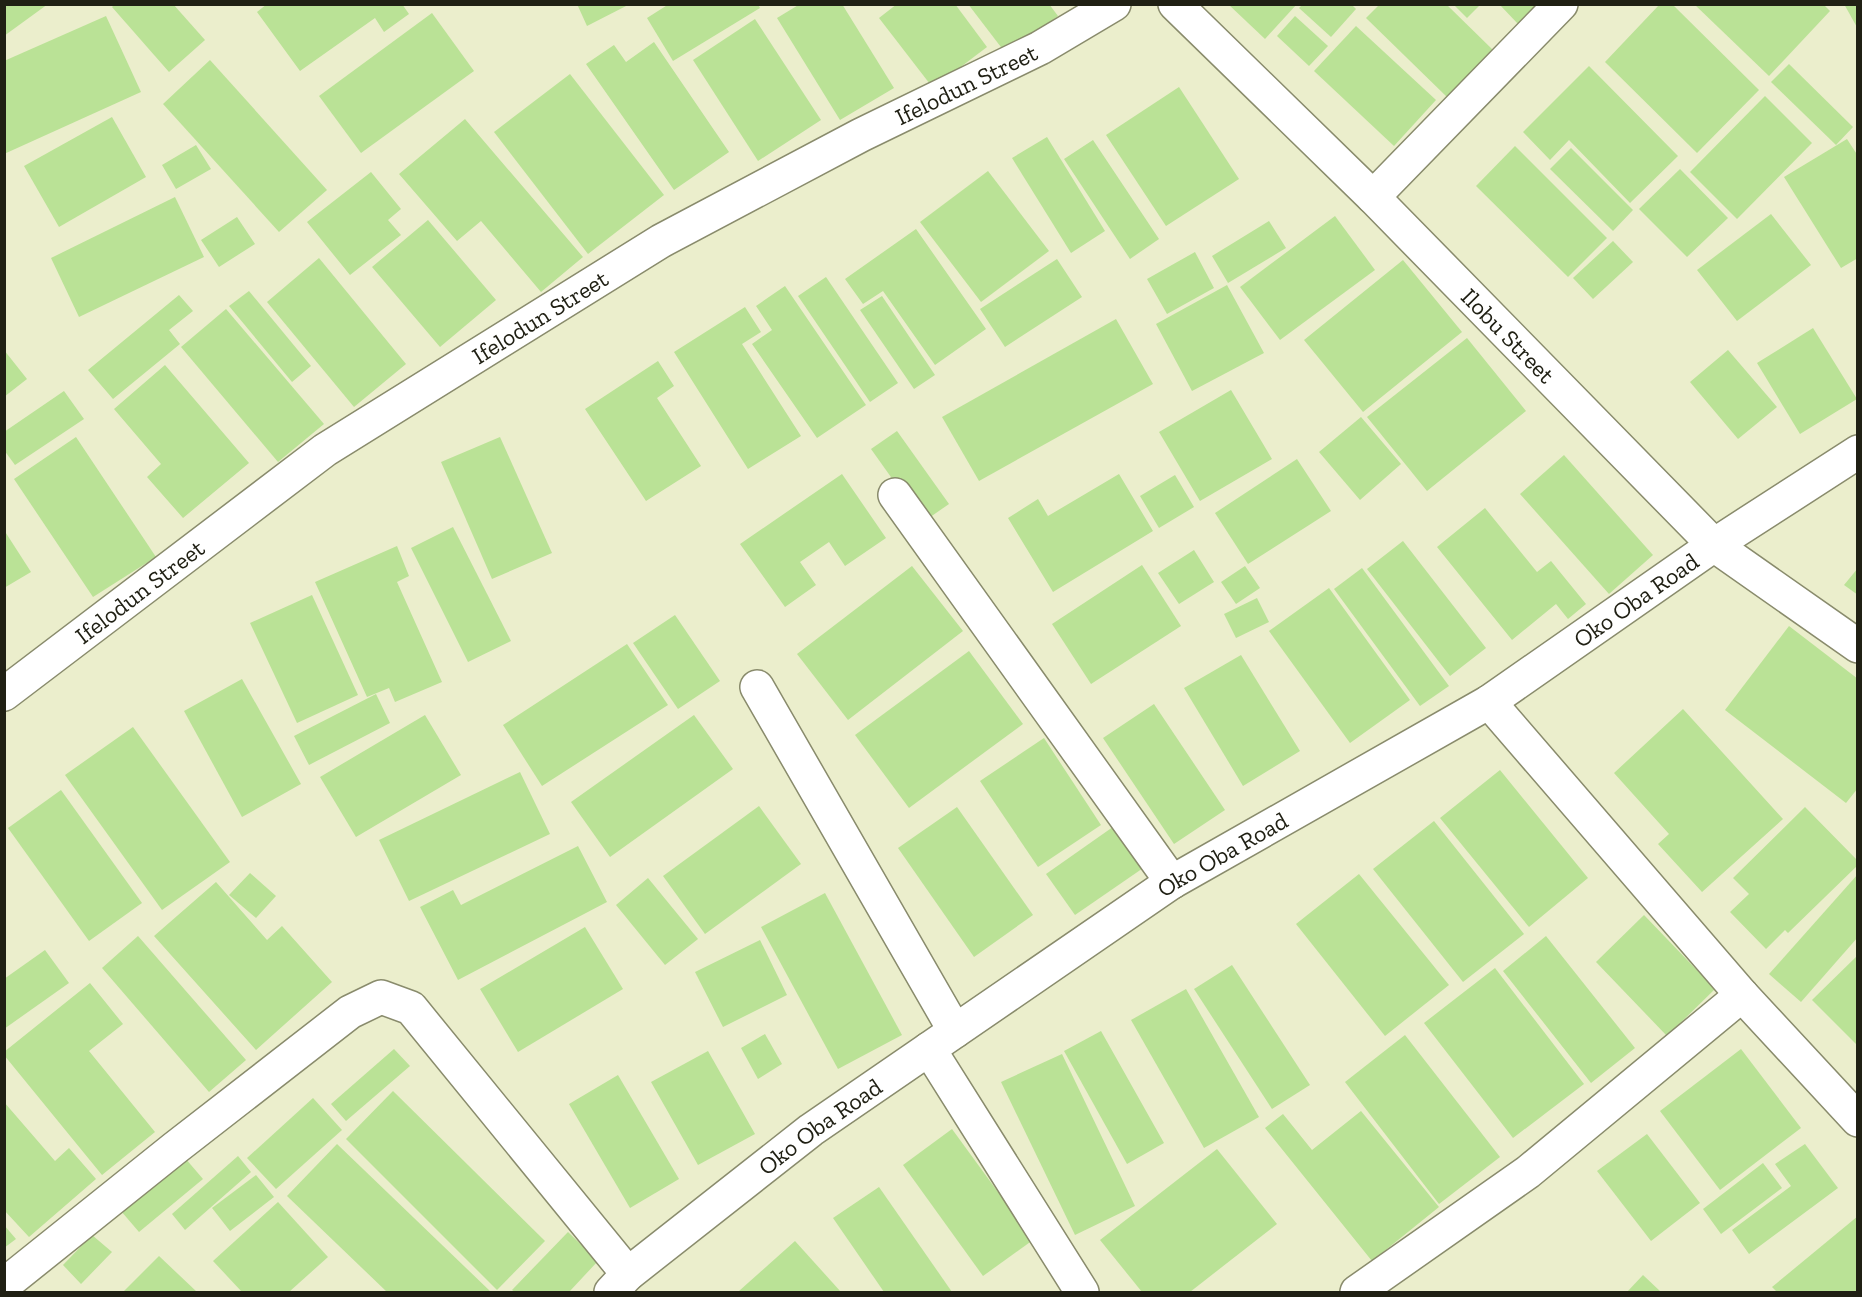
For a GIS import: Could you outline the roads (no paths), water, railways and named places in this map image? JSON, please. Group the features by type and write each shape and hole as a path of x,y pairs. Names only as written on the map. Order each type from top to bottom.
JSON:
{"street":[{"name":"Ifelodun Street","path":"4,694 324,450 661,241 861,135 1040,48 1114,4"},
{"name":"Ilobu Street","path":"1175,4 1372,196 1714,545 1857,646"},
{"path":"1372,196 1561,4"},
{"name":"Oko Oba Road","path":"620,1283 811,1130 1172,882 1489,702 1714,545 1857,452"},
{"path":"895,495 1172,882"},
{"path":"757,687 955,1031"},
{"path":"1489,702 1742,995 1857,1120"},
{"path":"1357,1293 1528,1172 1742,995"},
{"path":"4,1285 350,1012 381,997 411,1008 620,1283"},
{"path":"929,1048 1082,1293"}]}
